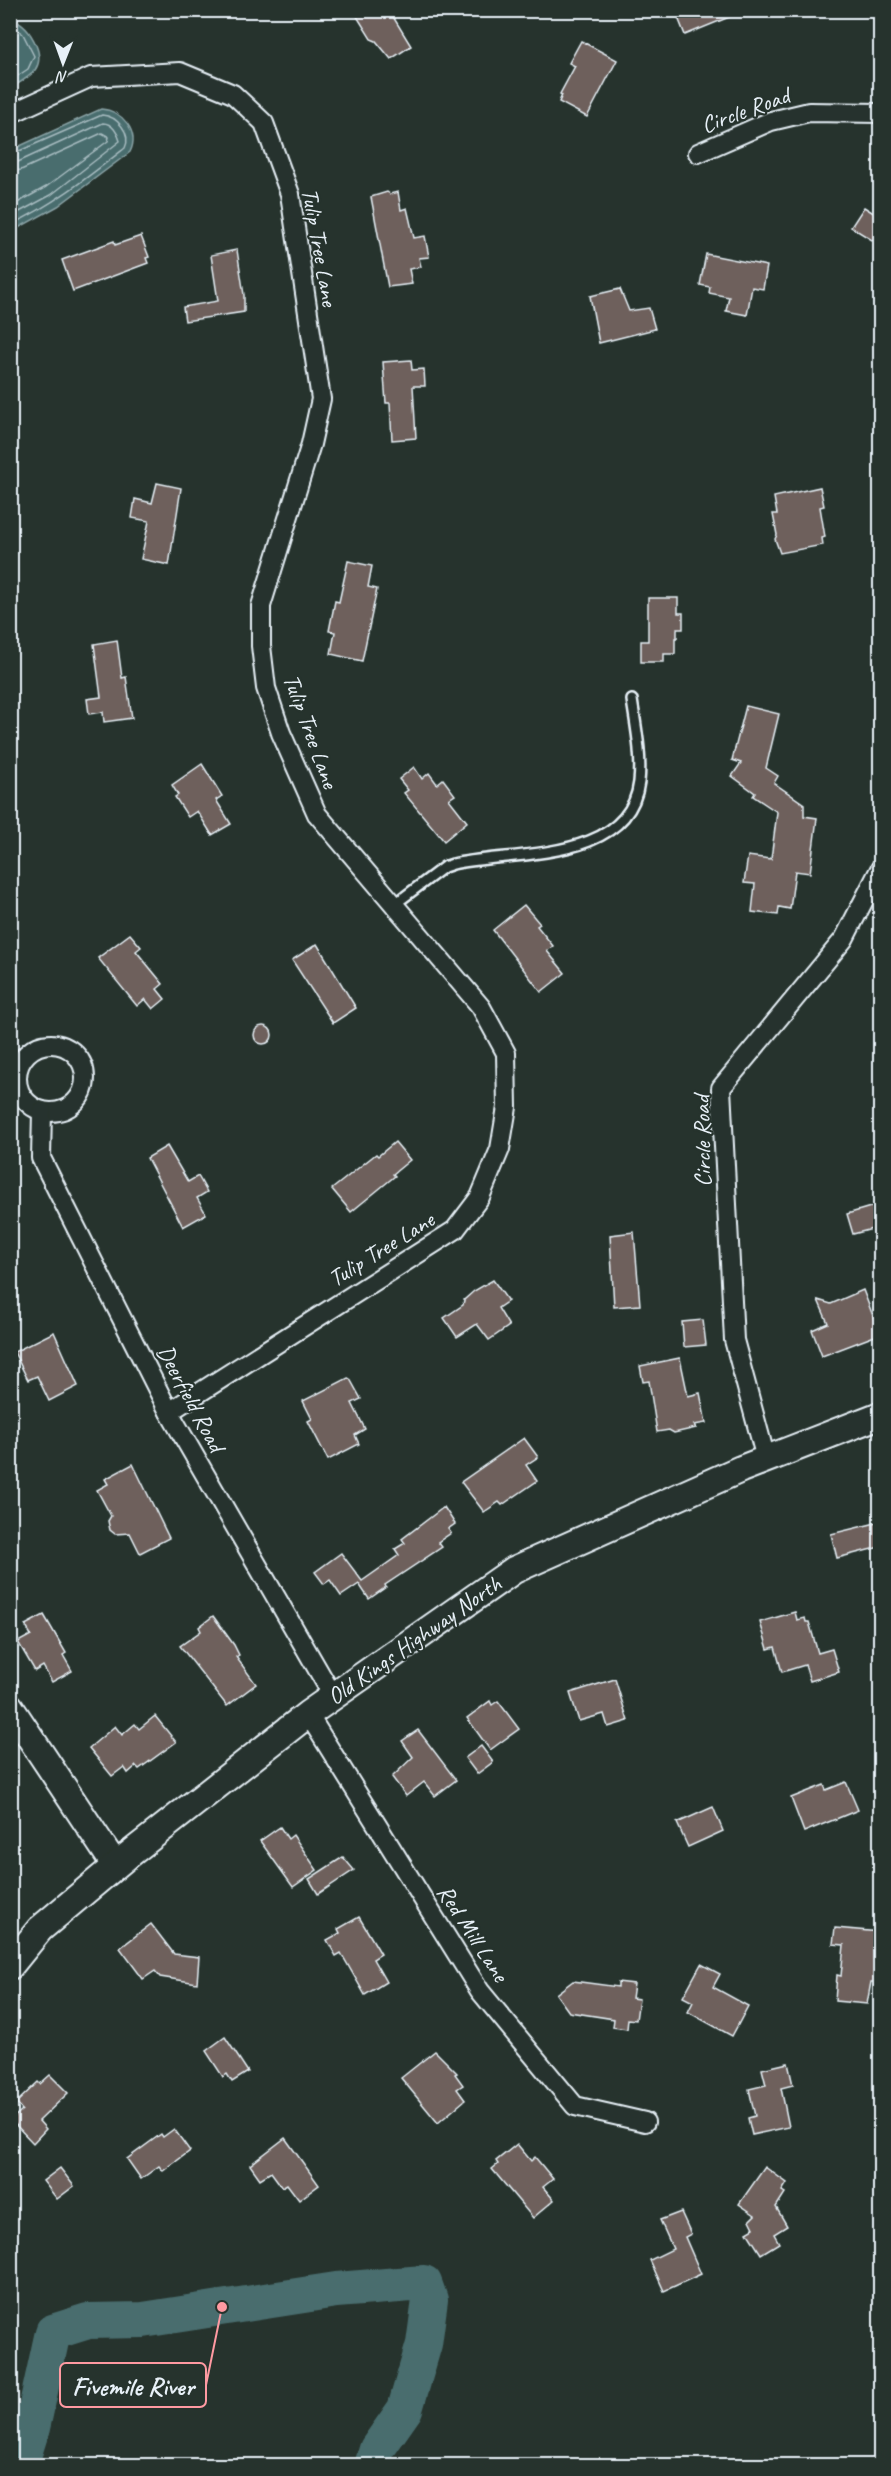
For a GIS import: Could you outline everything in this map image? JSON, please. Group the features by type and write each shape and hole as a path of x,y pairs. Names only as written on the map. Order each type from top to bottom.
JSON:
{"main road":[{"name":"Old Kings Highway North","path":"10,1966 40,1929 115,1865 308,1714 514,1570 766,1459 880,1415"},
{"path":"10,1707 115,1865"}],"street":[{"name":"Tulip Tree Lane","path":"10,114 91,77 180,72 233,94 264,123 290,194 321,399 311,444 261,606 261,646 266,688 281,733 317,814 481,1007 506,1053 507,1107 500,1149 480,1197 455,1230 169,1412"},
{"name":"Circle Road","path":"698,153 771,121 809,112 880,113"},
{"name":"Circle Road","path":"766,1459 734,1340 721,1088 844,939 880,869"},
{"name":"Deerfield Road","path":"42,1111 41,1158 169,1412 333,1696"},
{"name":"Red Mill Lane","path":"308,1714 480,1991 560,2088 575,2106 645,2122"}],"lane":[{"path":"395,904 444,867 559,850 604,834 616,826 632,805 639,780 632,700"}],"water":[{"path":"11,18 29,32 39,53 39,60 29,76 11,88"},
{"path":"101,109 116,113 127,123 133,137 130,152 58,206 11,232 11,150"}],"building":[{"path":"353,10 389,10 411,46 391,59 376,41 371,39"},
{"path":"675,10 744,11 685,35"},
{"path":"581,41 617,60 587,117 559,102 562,95 560,94 575,66 569,63"},
{"path":"387,192 390,194 398,192 401,210 407,208 414,238 425,236 429,257 419,258 421,267 409,269 412,284 388,287 371,197"},
{"path":"864,207 880,217 880,245 851,227"},
{"path":"141,236 149,257 146,258 148,263 73,291 62,260 114,241 115,245"},
{"path":"237,250 244,295 244,312 185,321 183,307 218,301 211,255"},
{"path":"706,254 767,266 763,289 752,287 747,315 726,311 729,297 709,293 710,287 700,285"},
{"path":"620,289 629,311 649,308 655,329 599,343 590,296"},
{"path":"411,360 412,370 424,369 425,386 413,386 416,438 392,440 390,403 386,403 383,362"},
{"path":"157,483 181,488 169,565 141,559 149,521 132,518 135,499 152,503"},
{"path":"820,487 824,506 820,507 825,537 822,538 823,545 780,553 775,539 777,535 773,514 777,514 774,497"},
{"path":"348,561 372,566 368,587 377,589 362,661 331,654 335,632 329,631 335,601 339,602"},
{"path":"648,598 678,598 678,613 683,613 683,629 677,629 677,638 675,638 675,654 664,654 664,662 641,662 641,641 648,641"},
{"path":"117,640 122,678 126,677 132,718 104,722 103,712 89,714 87,699 101,697 94,644"},
{"path":"746,706 779,714 766,768 778,776 774,783 804,804 804,816 817,818 810,873 795,871 790,909 779,907 778,915 752,912 755,884 744,883 748,856 771,859 777,812 753,796 755,793 732,776 741,763 732,760"},
{"path":"202,764 222,796 216,800 231,824 212,835 197,811 188,817 175,797 178,795 172,785"},
{"path":"414,767 422,779 429,773 437,784 443,779 455,795 449,799 467,822 444,841 404,793 408,790 399,779"},
{"path":"524,905 540,924 537,926 553,946 547,951 565,973 541,992 493,930"},
{"path":"130,934 141,947 136,951 163,984 157,989 165,999 153,1009 145,999 137,1006 98,958"},
{"path":"317,944 356,1008 333,1023 292,960"},
{"path":"263,1026 269,1029 272,1035 269,1041 263,1044 257,1041 254,1035 257,1029"},
{"path":"395,1142 410,1160 393,1174 395,1176 351,1212 332,1189"},
{"path":"167,1146 188,1182 198,1176 207,1192 197,1198 206,1214 183,1227 147,1158"},
{"path":"874,1206 880,1227 853,1234 847,1214"},
{"path":"634,1232 640,1305 614,1307 610,1235"},
{"path":"493,1280 508,1301 498,1308 509,1326 489,1340 477,1324 457,1337 444,1318 463,1305 464,1300 474,1291"},
{"path":"863,1290 880,1334 822,1356 812,1330 828,1323 818,1300 831,1304"},
{"path":"703,1320 706,1345 684,1347 682,1322"},
{"path":"54,1332 78,1386 49,1401 37,1376 28,1380 14,1352"},
{"path":"680,1358 688,1396 700,1393 706,1423 674,1433 669,1430 657,1432 649,1381 643,1382 640,1366"},
{"path":"348,1378 361,1399 352,1403 365,1429 355,1435 359,1444 328,1460 308,1421 312,1419 303,1401"},
{"path":"524,1438 538,1457 526,1465 537,1481 502,1505 499,1502 484,1512 461,1482"},
{"path":"133,1464 169,1538 140,1553 130,1533 115,1534 110,1530 108,1521 111,1516 97,1490 108,1484 105,1479"},
{"path":"444,1507 455,1524 448,1529 451,1533 438,1542 442,1547 385,1585 386,1587 369,1599 359,1584 341,1596 330,1580 324,1584 315,1572 341,1553 362,1581 399,1555 395,1549 405,1543 402,1539"},
{"path":"880,1522 880,1547 837,1558 831,1534"},
{"path":"795,1612 797,1620 805,1618 806,1622 809,1622 818,1653 832,1649 839,1672 810,1681 805,1665 782,1672 775,1647 768,1649 760,1622"},
{"path":"44,1615 66,1653 63,1655 72,1671 52,1682 43,1666 35,1671 18,1642 31,1635 25,1625"},
{"path":"213,1616 234,1645 239,1655 236,1657 256,1684 227,1706 180,1646 201,1631 199,1627"},
{"path":"615,1679 628,1721 608,1727 604,1714 579,1721 570,1693"},
{"path":"490,1701 492,1705 498,1701 519,1729 490,1750 467,1718"},
{"path":"155,1716 176,1742 139,1769 136,1766 128,1773 124,1767 112,1776 89,1748 115,1726 122,1735 135,1724 139,1729"},
{"path":"418,1730 456,1780 435,1796 424,1782 406,1796 392,1777 413,1757 402,1741"},
{"path":"481,1746 493,1762 477,1774 465,1758"},
{"path":"846,1782 858,1810 804,1832 791,1798 824,1785 826,1790"},
{"path":"713,1807 723,1831 688,1847 677,1823"},
{"path":"280,1827 288,1839 293,1835 317,1870 293,1887 260,1841"},
{"path":"343,1857 354,1870 318,1894 309,1879"},
{"path":"359,1917 381,1954 373,1959 386,1982 365,1995 341,1953 336,1956 327,1940 340,1933 338,1929"},
{"path":"151,1924 174,1954 199,1957 197,1983 160,1977 155,1971 143,1979 120,1948"},
{"path":"835,1928 880,1932 880,1982 871,1982 867,2004 835,2001 837,1975 841,1976 844,1945 833,1944"},
{"path":"701,1964 720,1974 713,1987 748,2006 732,2036 688,2012 693,2002 683,1997"},
{"path":"573,1981 618,1987 618,1982 634,1984 632,1998 639,1999 636,2020 628,2019 627,2029 613,2027 614,2019 569,2012 556,1994"},
{"path":"225,2037 248,2072 232,2082 227,2074 223,2077 206,2051"},
{"path":"435,2051 457,2073 455,2074 463,2085 457,2089 465,2100 438,2123 401,2078"},
{"path":"788,2063 793,2085 781,2088 789,2127 752,2135 748,2118 755,2116 749,2089 766,2085 762,2069"},
{"path":"50,2075 68,2093 39,2121 46,2129 33,2143 11,2120 22,2110 16,2103 38,2082 40,2084"},
{"path":"174,2129 190,2151 163,2171 159,2166 141,2179 127,2159 161,2134 163,2137"},
{"path":"285,2138 319,2185 299,2200 287,2184 282,2187 271,2172 260,2179 250,2165"},
{"path":"517,2144 531,2161 535,2157 553,2179 543,2187 554,2200 533,2218 492,2169 498,2164 496,2161"},
{"path":"765,2167 787,2183 782,2191 785,2193 776,2207 787,2226 774,2234 779,2243 761,2254 747,2232 754,2228 750,2220 755,2215 739,2204"},
{"path":"60,2168 74,2186 57,2199 43,2181"},
{"path":"681,2212 691,2234 685,2237 701,2274 664,2291 650,2260 673,2249 660,2220"}],"waterway":[{"path":"20,2466 32,2428 53,2332 88,2321 143,2320 336,2290 424,2283 430,2300 424,2344 405,2409 377,2449 372,2466"}],"place":[{"name":"Fivemile River","path":"222,2307"}]}
